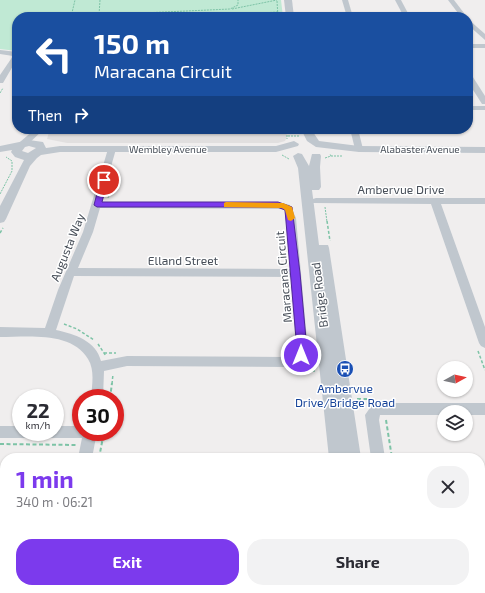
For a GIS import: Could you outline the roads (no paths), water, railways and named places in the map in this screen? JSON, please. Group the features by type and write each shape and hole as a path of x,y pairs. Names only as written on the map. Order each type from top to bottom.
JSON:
{"street":[{"path":"288,0 289,12"},
{"path":"345,0 349,12"},
{"path":"398,0 404,12"},
{"path":"451,0 460,12"},
{"path":"473,26 485,38"},
{"path":"473,46 485,46"},
{"path":"0,52 12,53"},
{"path":"0,80 12,62"},
{"path":"473,84 485,102"},
{"path":"473,108 485,108"},
{"path":"2,152 20,150 36,134"},
{"path":"0,219 23,171 37,149 39,134"},
{"path":"295,150 300,134"},
{"path":"308,134 316,144"},
{"path":"355,134 359,149"},
{"name":"Alabaster Avenue","path":"359,149 309,158 295,150 303,141 359,149 484,149"},
{"name":"Bridge Road","path":"316,144 320,151 316,156 314,172 316,201 351,453"},
{"name":"Augusta Way","path":"50,332 71,272 88,232 112,149"},
{"path":"20,150 23,171"},
{"name":"Wembley Avenue","path":"20,150 295,150"},
{"name":"Bridge Road","path":"295,150 304,168 337,453"},
{"name":"Ambervue Drive","path":"316,201 485,201"},
{"path":"435,201 485,343"},
{"name":"Maracana Circuit","path":"97,205 283,206 289,209 302,350 301,355 293,361 127,361 98,367"},
{"name":"Elland Street","path":"71,272 296,273"},
{"path":"0,332 50,332 64,334 76,339 91,353 98,367 99,389"},
{"path":"377,453 372,420 372,415 377,409 485,409"},
{"path":"0,432 72,432"},
{"path":"86,453 88,441"}],"place":[{"name":"Ambervue Drive/Bridge Road","path":"345,369"}]}
